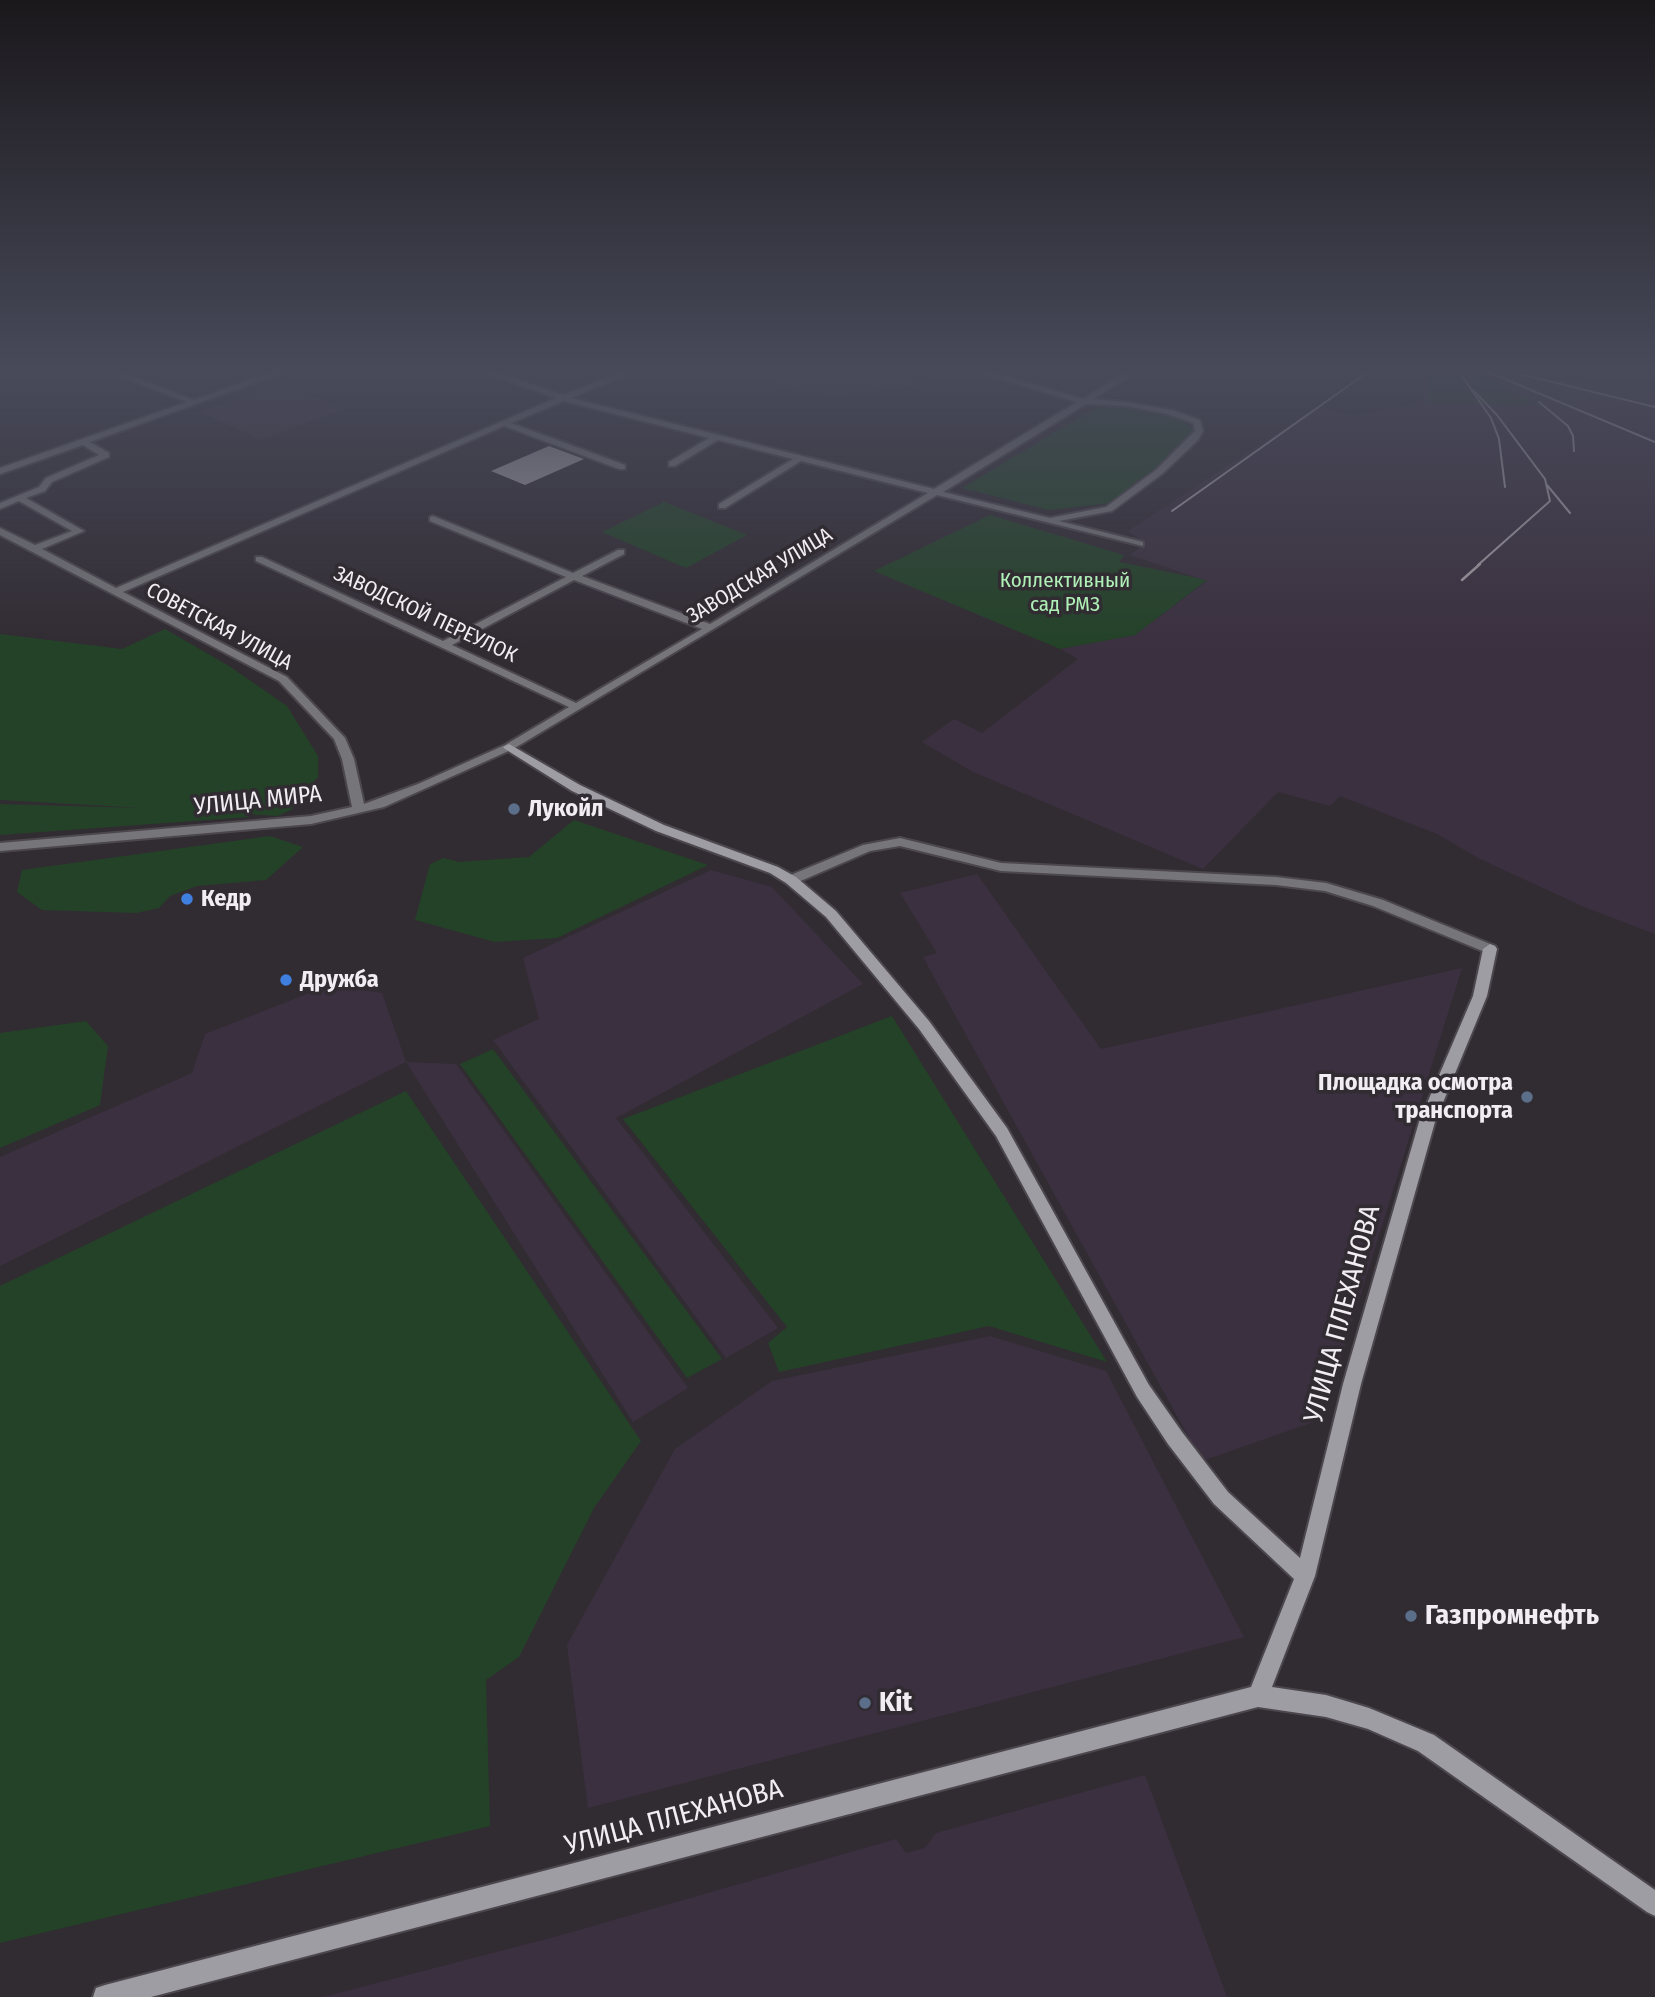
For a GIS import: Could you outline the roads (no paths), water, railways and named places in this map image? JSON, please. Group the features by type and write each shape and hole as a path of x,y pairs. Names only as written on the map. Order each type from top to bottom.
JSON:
{"street":[{"path":"0,471 26,462"},
{"path":"0,506 42,489 49,480 90,462"},
{"path":"114,592 416,462"},
{"path":"609,462 622,467"},
{"path":"723,506 793,462"},
{"path":"817,462 1140,544"},
{"name":"ЗАВОДСКАЯ УЛИЦА","path":"509,747 984,462"},
{"path":"1095,533 1109,509 1169,462"},
{"path":"19,498 79,531 34,550"},
{"path":"1049,519 1109,509"},
{"path":"433,519 572,576 710,628"},
{"name":"СОВЕТСКАЯ УЛИЦА","path":"0,531 284,679 339,738 348,759 359,809"},
{"path":"443,645 621,552"},
{"name":"ЗАВОДСКОЙ ПЕРЕУЛОК","path":"259,559 575,706"},
{"path":"509,747 576,788 648,822 774,870 792,880 831,914 924,1025 1002,1132 1143,1391 1175,1438 1221,1498 1305,1576"},
{"name":"УЛИЦА МИРА","path":"0,847 311,820 359,809 422,787 509,747"},
{"name":"УЛИЦА ПЛЕХАНОВА","path":"792,880 867,848 900,842 1001,867 1264,880 1326,887 1378,903 1490,948 1480,996 1427,1122 1352,1384 1305,1576 1258,1696"},
{"name":"УЛИЦА ПЛЕХАНОВА","path":"105,1997 1258,1696 1337,1709 1426,1743 1655,1903"}],"railway":[{"path":"1172,511 1241,462"},
{"path":"1502,462 1505,487"},
{"path":"1478,565 1550,501 1545,479 1532,462"},
{"path":"1547,485 1570,513"},
{"path":"1462,580 1480,564"}],"place":[{"name":"Лукойл","path":"514,809"},
{"name":"Кедр","path":"187,899"},
{"name":"Дружба","path":"286,980"},
{"name":"Площадка осмотра транспорта","path":"1527,1097"},
{"name":"Газпромнефть","path":"1411,1616"},
{"name":"Kit","path":"865,1703"}],"park label":[{"name":"Коллективный сад РМЗ","path":"1065,593"}]}
